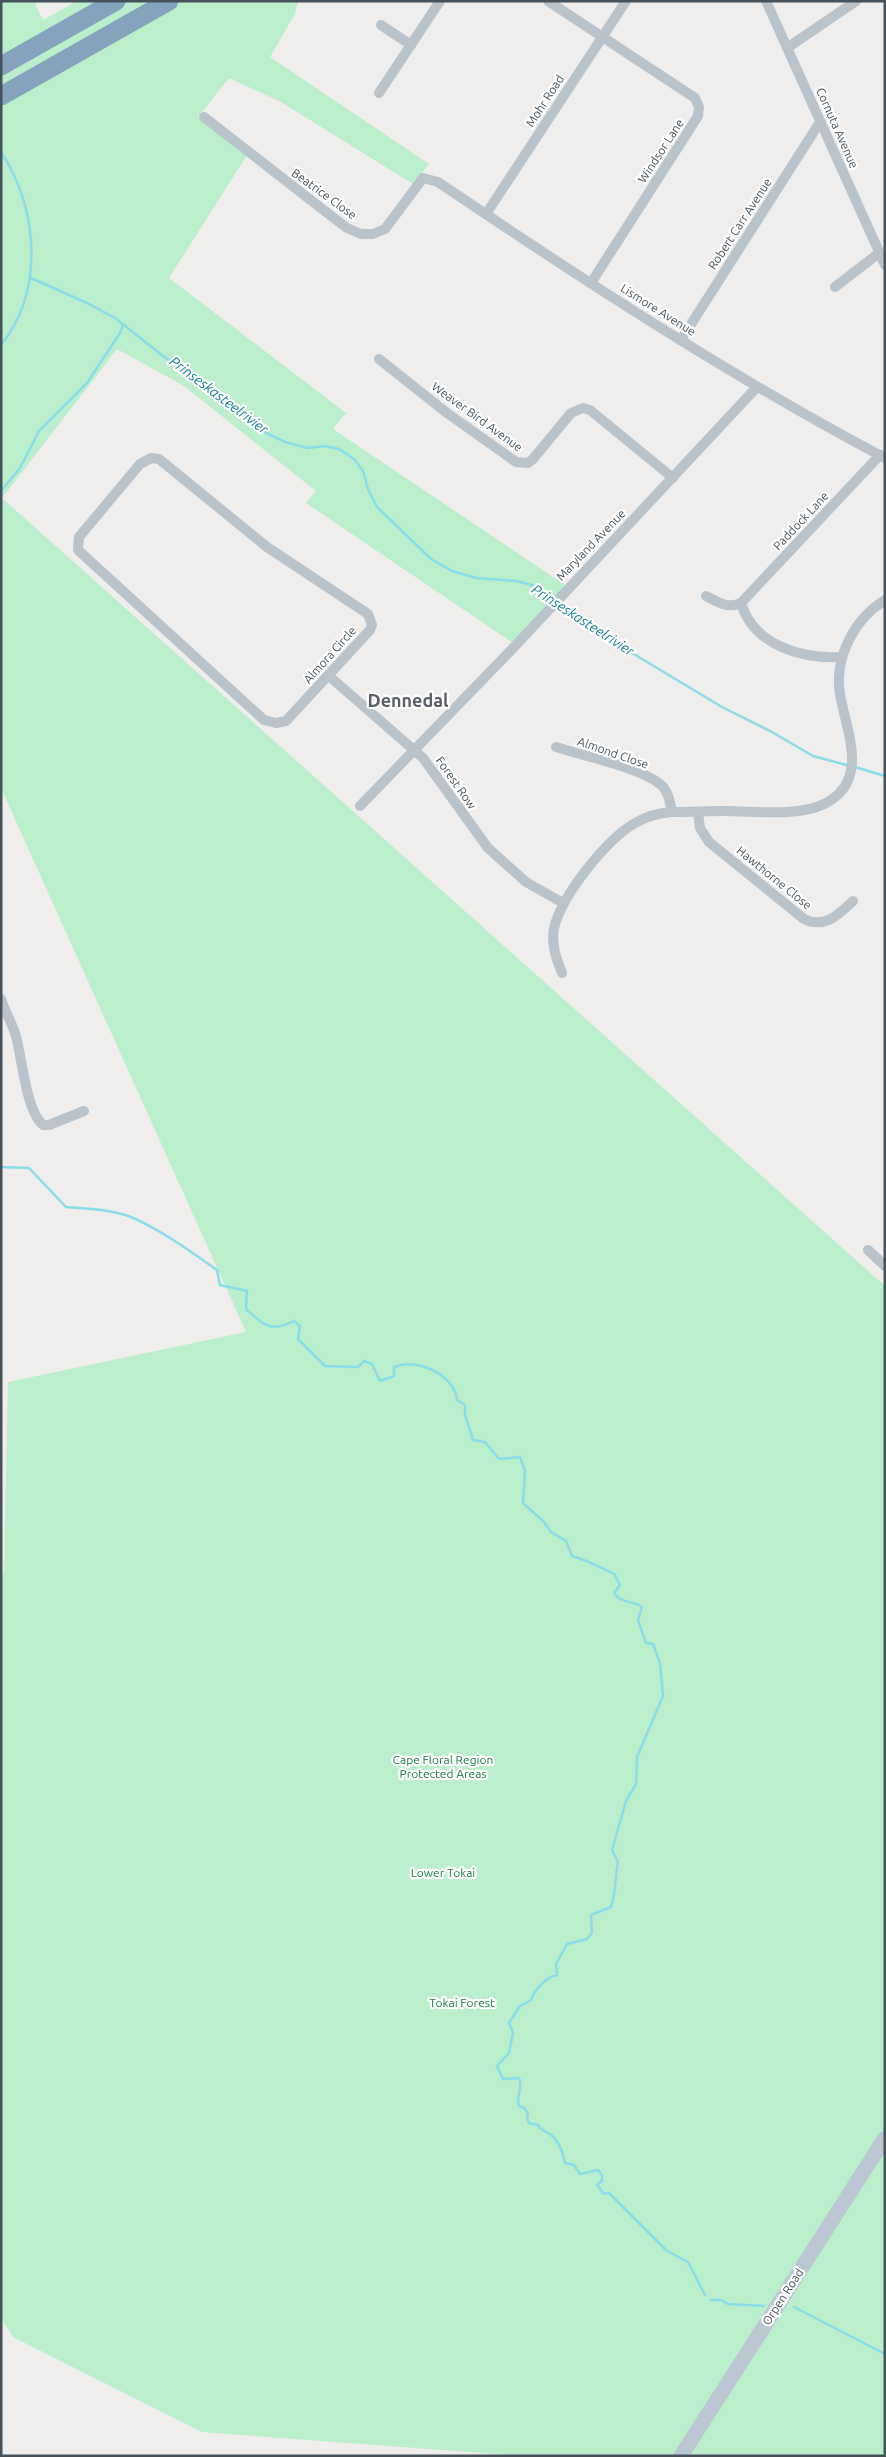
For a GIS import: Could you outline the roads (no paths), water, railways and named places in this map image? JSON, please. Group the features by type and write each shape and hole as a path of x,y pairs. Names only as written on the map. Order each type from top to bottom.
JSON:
{"highway":[{"path":"1,66 116,1"},
{"path":"1,96 169,1"}],"main road":[{"name":"Orpen Road","path":"681,2456 885,2138"}],"street":[{"path":"379,93 440,1"},
{"name":"Windsor Lane","path":"548,1 695,98 699,107 698,116 591,283"},
{"name":"Mohr Road","path":"486,214 626,1"},
{"name":"Cornuta Avenue","path":"766,1 885,265"},
{"path":"787,48 856,1"},
{"path":"381,25 411,45"},
{"name":"Beatrice Close","path":"204,116 347,228 361,234 373,234 385,229 423,178"},
{"name":"Robert Carr Avenue","path":"681,340 820,122"},
{"name":"Lismore Avenue","path":"423,178 438,182 591,283 757,387 882,456"},
{"path":"835,287 879,253"},
{"name":"Weaver Bird Avenue","path":"379,359 447,413 516,462 528,463 533,459 571,413 583,408 590,410 673,478"},
{"name":"Maryland Avenue","path":"360,806 673,478 757,387"},
{"name":"Paddock Lane","path":"740,604 882,456"},
{"name":"Almora Circle","path":"151,458 159,459 267,547 368,614 372,625 370,630 329,676 286,721 276,723 264,720 80,553 77,546 79,537 140,464 151,458"},
{"path":"706,596 726,605 734,606 740,604 749,622 759,633 779,647 819,658 842,657"},
{"path":"562,973 553,943 554,930 563,903 601,854 620,834 645,818 672,812 801,810 824,804 839,791 849,773 853,755 840,693 842,657 859,622 885,600"},
{"name":"Forest Row","path":"329,676 423,758 488,848 526,882 563,903"},
{"name":"Almond Close","path":"556,747 640,773 660,783 668,794 672,812"},
{"name":"Hawthorne Close","path":"698,812 700,828 709,842 804,919 811,922 825,923 838,916 853,901"},
{"path":"2,1005 16,1038 26,1087 38,1121 43,1125 49,1125 84,1111"},
{"path":"868,1250 885,1266"}],"waterway":[{"path":"1,152 23,198 29,224 31,249 30,275 25,300 15,323 1,345"},
{"name":"Prinseskasteelrivier","path":"31,278 87,303 115,318 163,356 214,389 262,431 285,442 308,448 325,446 339,449 354,459 363,471 368,489 377,507 431,559 452,571 476,578 516,581 536,586 555,600"},
{"path":"1,491 20,468 39,431 87,383 120,333 123,325"},
{"name":"Prinseskasteelrivier","path":"560,603 622,647 722,707 772,732 813,756 850,766"},
{"name":"Prinseskasteelrivier","path":"855,767 885,776"},
{"path":"1,1167 29,1168 66,1207 123,1214 164,1234 217,1270 220,1285 247,1291 246,1309 263,1323 273,1327 286,1325 294,1321 300,1326 298,1339 325,1366 358,1367 364,1361 372,1364 380,1381 394,1376 394,1367 413,1364 424,1366 442,1376 450,1383 455,1391 457,1400 465,1405 465,1415 473,1440 485,1442 499,1459 520,1457 525,1471 523,1503 544,1522 551,1532 566,1541 572,1556 614,1574 620,1585 614,1593 620,1599 642,1607 638,1620 646,1643 653,1644 660,1663 663,1696 637,1757 636,1784 626,1801 612,1850 618,1862 611,1907 591,1915 592,1933 587,1939 567,1944 556,1964 557,1975 545,1981 531,2000 520,2006 509,2023 513,2033 509,2053 497,2066 503,2079 519,2078 521,2085 518,2099 519,2106 528,2113 527,2119 529,2123 538,2125 556,2140 562,2151 565,2163 574,2165 580,2174 598,2170 602,2175 602,2181 597,2185 604,2194 609,2193 667,2251 688,2262 705,2295"},
{"path":"711,2300 721,2300 728,2304 764,2306"},
{"path":"794,2307 885,2354"}],"district":[{"name":"Dennedal","path":"408,701"}],"park label":[{"name":"Cape Floral Region Protected Areas","path":"443,1767"},
{"name":"Lower Tokai","path":"443,1873"},
{"name":"Tokai Forest","path":"462,2003"}]}
